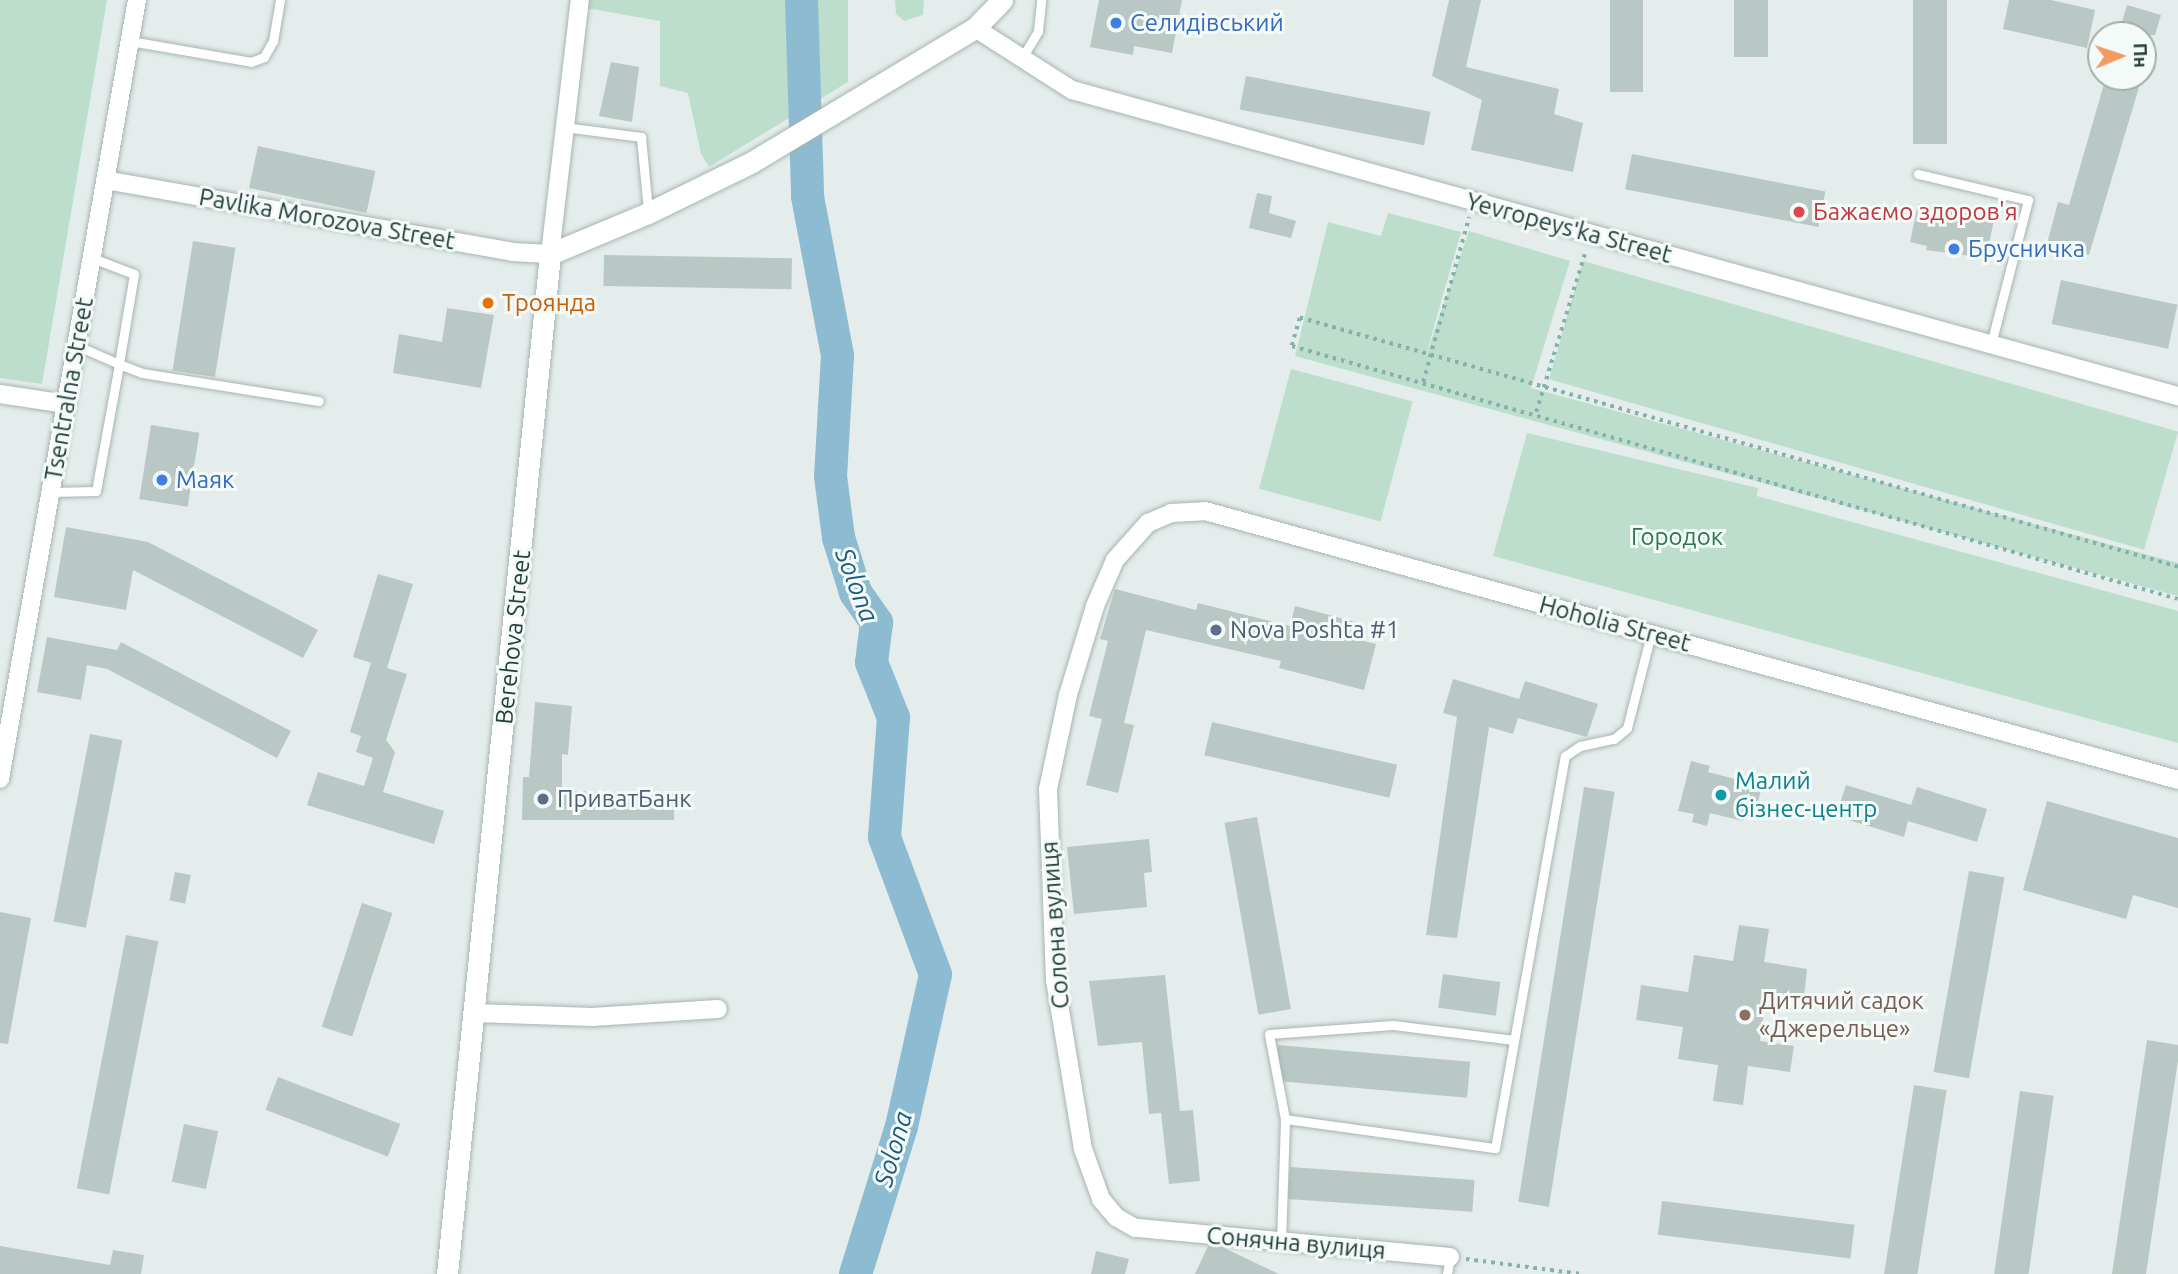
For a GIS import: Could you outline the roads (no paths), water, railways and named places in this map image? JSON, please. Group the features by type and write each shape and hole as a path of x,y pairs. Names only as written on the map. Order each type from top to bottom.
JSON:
{"main road":[{"path":"550,254 648,213 752,162 860,101 975,28 1002,0"},
{"name":"Berehova Street","path":"447,1274 550,254"}],"street":[{"name":"Tsentralna Street","path":"0,779 137,0"},
{"name":"Berehova Street","path":"550,254 580,0"},
{"name":"Yevropeysʹka Street","path":"975,28 1072,90 2178,396"},
{"name":"Pavlika Morozova Street","path":"105,180 512,252 550,254"},
{"path":"0,394 66,404"},
{"name":"Hoholia Street","path":"1096,606 1128,541 1147,523 1171,513 1196,511 2178,780"},
{"name":"Солона вулиця","path":"1096,606 1068,695 1048,789 1049,887 1055,980 1083,1149 1101,1199 1116,1217 1135,1228"},
{"path":"475,1013 592,1017 718,1009"},
{"name":"Сонячна вулиця","path":"1135,1228 1281,1242 1448,1266"}],"lane":[{"path":"130,41 251,62 264,57 273,41 280,0"},
{"path":"1022,58 1038,31 1041,0"},
{"path":"564,127 641,137 648,213"},
{"path":"1918,174 2028,200 1991,344"},
{"path":"51,492 96,491 119,364 134,274 92,258"},
{"path":"76,345 142,373 319,401"},
{"path":"1285,1119 1495,1148 1565,756 1580,746 1614,739 1627,729 1651,634"},
{"path":"1281,1242 1285,1119 1269,1034 1393,1025 1514,1040"}],"waterway":[{"name":"Solona","path":"801,0 807,196 837,355 830,476 838,537 855,592 876,622 871,662 893,717 884,837 935,974 901,1126 855,1274"}],"place":[{"name":"Селидівський","path":"1116,23"},
{"name":"Бажаємо здоров'я","path":"1799,212"},
{"name":"Брусничка","path":"1954,249"},
{"name":"Троянда","path":"488,303"},
{"name":"Маяк","path":"162,480"},
{"name":"Nova Poshta #1","path":"1216,630"},
{"name":"Малий бізнес-центр","path":"1721,795"},
{"name":"ПриватБанк","path":"543,799"},
{"name":"Дитячий садок «Джерельце»","path":"1745,1015"}],"park label":[{"name":"Городок","path":"1677,537"}]}
